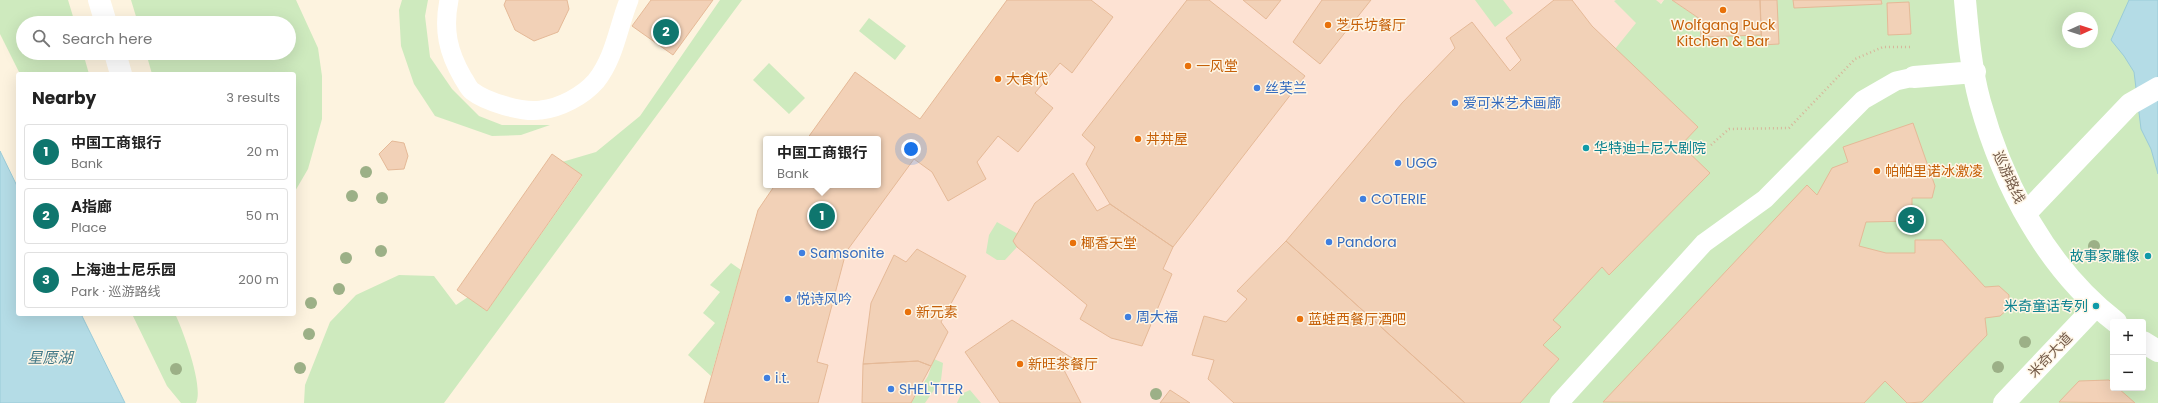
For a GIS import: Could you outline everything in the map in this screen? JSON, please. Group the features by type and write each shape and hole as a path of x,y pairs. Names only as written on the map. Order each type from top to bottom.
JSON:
{"street":[{"path":"99,0 104,16"},
{"name":"巡游路线","path":"1965,0 1969,45 1980,100 1993,142 2014,192 2055,262 2096,306 2112,319"},
{"path":"117,60 120,72"},
{"path":"1914,77 1975,72"},
{"path":"2026,213 2130,104 2158,88"},
{"name":"米奇大道","path":"2004,403 2096,306"},
{"path":"2146,344 2158,351"}],"lane":[{"path":"449,0 445,19 452,58 471,90 502,106 540,111 572,100 595,82 612,56 621,20 629,0"},
{"path":"1560,403 1704,243 1765,199 1863,100 1896,81 1914,77"}],"shaded area":[{"path":"1007,0 1664,0 1615,49 1698,127 1710,173 1609,275 1602,267 1553,320 1561,327 1559,359 1520,403 704,403 758,210 773,188 881,188 881,136 809,136 855,72 920,119"}],"green space":[{"path":"0,0 68,0 73,16 16,16 16,60 85,60 88,72 19,72 0,34"},
{"path":"131,0 296,0 318,48 322,76 322,119 308,169 296,190 296,72 151,72 148,60 296,60 296,16 136,16"},
{"path":"402,0 428,0 425,16 430,57 452,89 479,116 502,125 550,125 521,135 492,136 435,116 414,84 401,46 399,10"},
{"path":"720,0 742,0 444,403 304,403 305,385 330,322 356,295 399,275 434,276 456,305 468,297 487,311 582,176 562,162 596,152 640,116"},
{"path":"1475,0 1503,0 1513,13 1495,27"},
{"path":"1656,0 1661,4 1664,0 1672,0 1700,19 1701,37 1761,35 1760,0 2158,0 2158,403 1520,403 1559,359 1543,345 1561,327 1553,320 1602,267 1609,275 1710,173 1681,145 1698,127 1615,49 1636,23 1614,1"},
{"path":"869,18 906,46 895,60 859,31"},
{"path":"769,63 805,98 789,114 753,80"},
{"path":"997,222 1018,234 1013,241 1017,247 1005,260 997,260 986,253 989,235"},
{"path":"731,263 741,270 711,376 688,355 715,323 703,313 720,292 710,285"},
{"path":"133,316 176,316 192,358 198,395 196,403 181,403 167,386"},
{"path":"934,359 943,363 941,380 925,403 911,403 928,376"},
{"path":"970,390 981,403 957,403 961,394"}],"water":[{"path":"2129,0 2158,0 2158,174 2151,149 2141,129 2134,72 2124,56 2111,40"},
{"name":"星愿湖","path":"0,151 16,184 16,316 82,316 125,403 0,403"}],"building":[{"path":"506,0 567,0 569,9 558,32 534,41 515,30 504,5"},
{"path":"651,0 713,0 673,55 632,26"},
{"path":"1007,0 1091,0 1113,17 1072,73 1060,63 1035,93 1053,108 1018,152 998,136 977,162 986,179 948,201 932,172 914,159 846,252 817,362 828,365 818,403 704,403 758,210 773,188 881,188 881,136 809,136 855,72 920,119"},
{"path":"1187,0 1209,0 1305,76 1173,247 1110,204 1086,164 1095,147 1082,135"},
{"path":"1243,0 1281,0 1266,19"},
{"name":"芝乐坊餐厅","path":"1322,0 1371,0 1320,64 1293,42"},
{"path":"1554,0 1572,0 1592,26 1698,127 1681,145 1710,173 1609,275 1602,267 1553,320 1561,327 1543,345 1559,359 1520,403 1465,403 1286,241 1402,103 1455,48 1450,38 1472,22 1510,71 1521,60 1506,38"},
{"name":"Wolfgang Puck Kitchen & Bar","path":"1672,0 1760,0 1761,35 1701,37 1700,19"},
{"path":"1760,0 1777,0 1779,44 1762,45"},
{"path":"1793,0 1881,0 1882,4 1794,8"},
{"path":"1909,2 1911,34 1888,35 1887,3"},
{"path":"1913,123 1935,186 1932,198 1912,198 1912,221 1866,222 1859,246 1886,253 1915,253 1915,240 1942,240 1985,287 1999,286 2009,295 2009,308 2000,316 1985,318 1987,335 1922,402 1907,403 1885,381 1864,403 1603,402 1807,185 1817,195 1832,168 1848,162 1843,147"},
{"path":"392,141 404,143 408,156 404,169 388,170 379,154"},
{"path":"552,154 582,175 487,311 457,290"},
{"path":"1073,173 1097,211 1110,204 1173,247 1163,269 1172,274 1142,346 1111,338 1080,319 1087,305 1017,247 1013,241 1035,203"},
{"name":"蓝蛙西餐厅酒吧","path":"1286,241 1465,403 1234,403 1208,379 1214,360 1192,355 1204,316 1226,322 1247,299 1237,291"},
{"name":"新元素","path":"917,249 966,276 941,322 948,332 931,366 918,361 863,364 871,303 894,255 906,262"},
{"name":"新旺茶餐厅","path":"1012,320 1072,358 1064,370 1081,403 1000,403 965,352"},
{"name":"SHEL'TTER","path":"918,361 931,366 911,403 862,403 863,364"},
{"path":"2109,380 2110,391 2121,391 2135,403 2059,402 2079,381"},
{"path":"1170,390 1190,403 1160,403"}],"place":[{"name":"Wolfgang Puck Kitchen & Bar","path":"1723,10"},
{"name":"芝乐坊餐厅","path":"1328,25"},
{"name":"A指廊","path":"666,32"},
{"name":"一风堂","path":"1188,66"},
{"name":"大食代","path":"998,79"},
{"name":"丝芙兰","path":"1257,88"},
{"name":"爱可米艺术画廊","path":"1455,103"},
{"name":"丼丼屋","path":"1138,139"},
{"name":"华特迪士尼大剧院","path":"1586,148"},
{"name":"UGG","path":"1398,163"},
{"name":"帕帕里诺冰激凌","path":"1877,171"},
{"name":"COTERIE","path":"1363,199"},
{"name":"中国工商银行","path":"822,216"},
{"name":"上海迪士尼乐园","path":"1911,220"},
{"name":"Pandora","path":"1329,242"},
{"name":"椰香天堂","path":"1073,243"},
{"name":"Samsonite","path":"802,253"},
{"name":"故事家雕像","path":"2148,256"},
{"name":"悦诗风吟","path":"788,299"},
{"name":"米奇童话专列","path":"2096,306"},
{"name":"新元素","path":"908,312"},
{"name":"周大福","path":"1128,317"},
{"name":"蓝蛙西餐厅酒吧","path":"1300,319"},
{"name":"新旺茶餐厅","path":"1020,364"},
{"name":"i.t.","path":"767,378"},
{"name":"SHEL'TTER","path":"891,389"}]}
